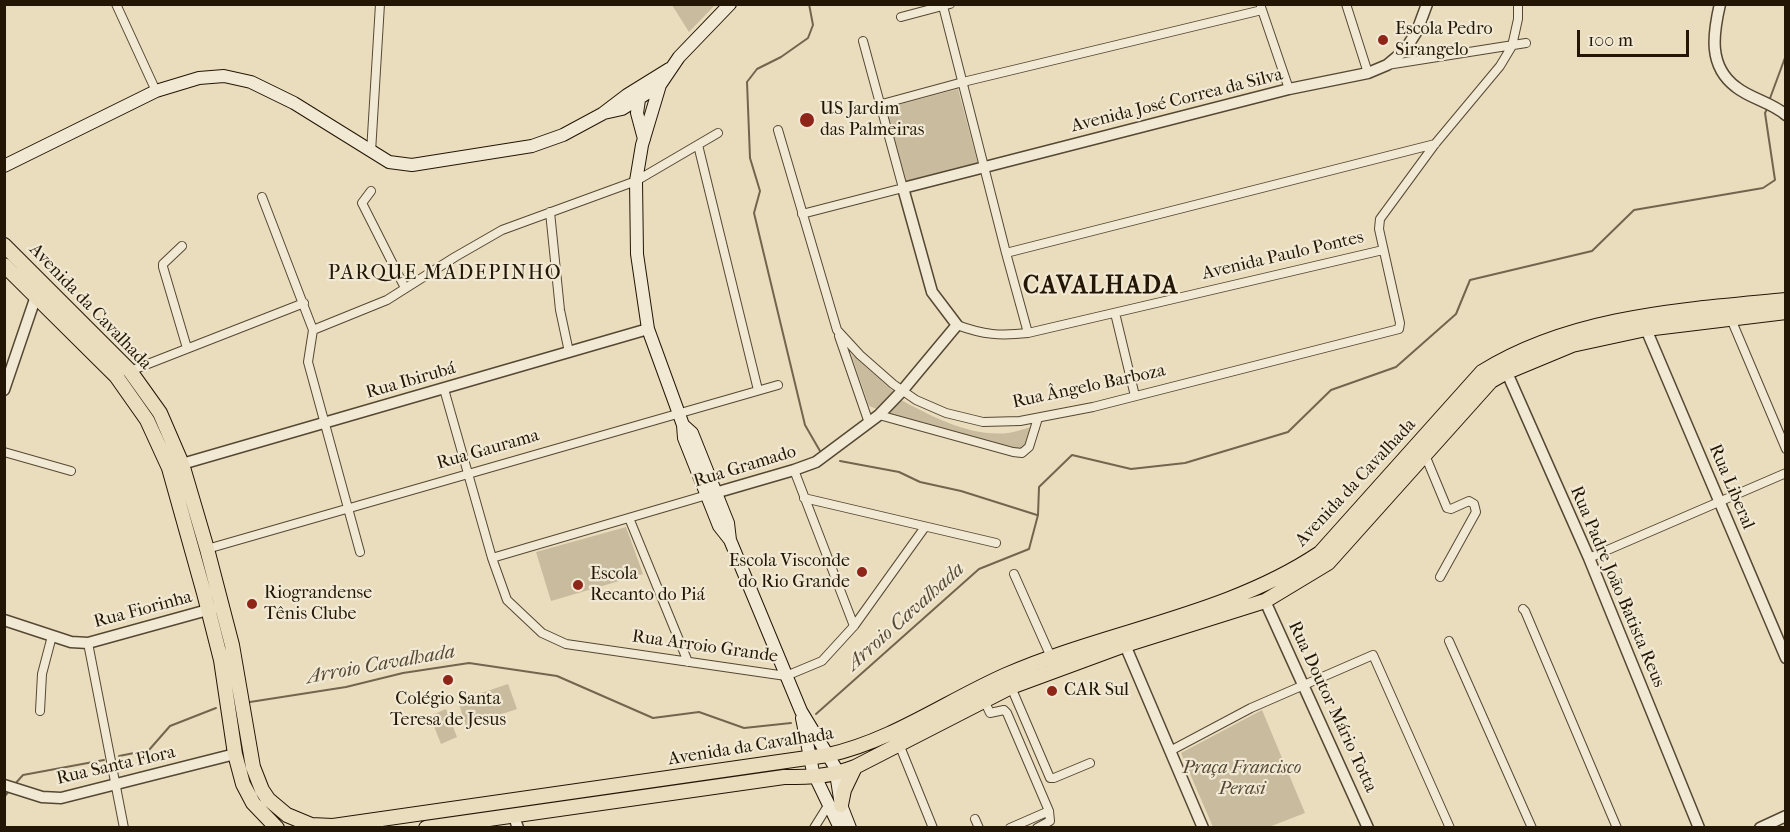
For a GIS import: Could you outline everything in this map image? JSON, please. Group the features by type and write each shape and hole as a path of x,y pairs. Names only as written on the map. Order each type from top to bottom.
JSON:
{"main road":[{"path":"610,110 657,81 729,4"},
{"path":"6,166 156,91 199,78 224,76 251,82 294,103 389,162 412,165 532,146 563,135 632,99 644,100 651,118"},
{"path":"657,81 639,94 637,113 642,134 636,181 637,254 648,329 680,419 692,433 711,494 728,523 730,540 786,676 801,711 837,774 835,804 840,828"},
{"path":"642,134 651,118 657,81"},
{"path":"610,110 633,120 642,134"},
{"name":"Avenida da Cavalhada","path":"4,245 130,371 160,413 182,464 207,549 235,754 243,784 253,803 277,828"},
{"name":"Avenida da Cavalhada","path":"4,265 116,376 147,420 169,468 240,685 253,767 262,790 276,808 287,815 311,825 333,827 810,758 873,741 1006,675 1051,657 1248,592 1300,566 1320,553 1482,372 1572,345 1646,329 1785,312"},
{"name":"Avenida da Cavalhada","path":"426,828 784,777 815,778 837,774 1011,687 1125,645 1265,601 1328,563 1504,366 1567,332 1694,310 1785,300"},
{"path":"1646,329 1651,324 1694,310"},
{"path":"1265,601 1266,592 1273,585 1300,566"},
{"path":"801,711 815,778 850,828"},
{"path":"235,754 245,758 254,779 262,790"},
{"path":"835,804 855,767"},
{"path":"513,814 516,807 543,797"},
{"path":"253,803 267,828"}],"street":[{"path":"116,4 156,91"},
{"path":"371,152 380,4"},
{"path":"1346,4 1368,73"},
{"name":"Avenida José Correa da Silva","path":"903,188 1289,89 1368,73 1387,65 1405,50 1417,32 1427,4"},
{"path":"1383,250 1378,229 1380,219 1435,144 1500,66 1512,46 1518,19 1518,4"},
{"path":"1720,4 1713,34 1716,58 1725,76 1736,88 1778,108 1785,115"},
{"path":"901,17 947,5 963,82 1006,253 1029,333"},
{"path":"882,104 1261,7 1289,89"},
{"path":"863,41 932,292 957,325"},
{"path":"1387,65 1526,43"},
{"name":"Rua Ângelo Barboza","path":"778,129 837,330 860,355 902,391 946,413 971,420 992,423 1038,418 1135,396 1400,327 1383,250"},
{"path":"313,330 387,300 455,256 502,230 636,181 718,133"},
{"path":"1006,253 1435,144"},
{"path":"698,145 758,390"},
{"path":"802,213 903,188"},
{"path":"371,191 362,203 405,288"},
{"path":"262,197 313,330 308,362 360,552"},
{"path":"550,212 560,310 569,352"},
{"path":"182,246 163,264 163,267 187,348"},
{"name":"Avenida Paulo Pontes","path":"957,325 979,333 1003,336 1029,333 1383,250"},
{"path":"4,390 36,297"},
{"path":"130,371 304,303"},
{"path":"1115,313 1135,396"},
{"path":"1731,320 1785,449"},
{"name":"Rua Gramado","path":"492,558 794,471 816,462 879,415 957,325"},
{"name":"Rua Ibirubá","path":"182,464 648,329"},
{"name":"Rua Liberal","path":"1646,329 1785,658"},
{"path":"837,330 869,423"},
{"name":"Rua Padre João Batista Reus","path":"1504,366 1589,558 1699,828"},
{"name":"Rua Gaurama","path":"207,549 467,473 680,419 758,390 778,385"},
{"name":"Rua Arroio Grande","path":"444,389 492,558 507,600 542,633 566,644 786,676 822,661 854,626 926,527"},
{"path":"879,415 1022,453 1029,447 1038,418"},
{"path":"4,452 71,471"},
{"path":"1425,455 1446,508 1469,501 1474,504 1476,512 1440,577"},
{"path":"794,471 854,626"},
{"path":"1589,558 1785,473"},
{"path":"804,498 996,543"},
{"path":"629,518 688,662"},
{"path":"1014,574 1051,657"},
{"name":"Rua Doutor Mário Totta","path":"1265,601 1368,828"},
{"name":"Rua Fiorinha","path":"4,620 71,642 88,643 215,608"},
{"path":"1523,609 1617,828"},
{"path":"40,711 42,674 52,636"},
{"path":"1449,641 1532,828"},
{"path":"88,643 124,828"},
{"path":"1125,645 1203,828"},
{"path":"1170,751 1251,708 1373,656 1450,828"},
{"path":"1011,687 1050,778 1090,763"},
{"path":"984,700 990,713 1004,710 1007,713 1049,811 1050,821 1037,828"},
{"path":"899,744 933,828"},
{"name":"Rua Santa Flora","path":"5,785 42,797 61,798 235,754"},
{"path":"814,828 835,804"},
{"path":"1010,828 1049,811"},
{"path":"513,814 518,828"},
{"path":"1760,828 1785,816"},
{"path":"975,819 979,828"}],"green space":[{"path":"672,5 715,5 689,32"},
{"path":"958,89 978,164 905,183 886,108"},
{"path":"851,354 893,391 877,409 869,406"},
{"path":"901,400 939,419 980,432 1008,433 1031,427 1028,443 1022,449 1014,448 888,414"},
{"path":"626,527 643,574 551,601 536,552"},
{"path":"508,684 517,709 466,726 458,701"},
{"path":"446,709 457,737 441,744 430,716"},
{"name":"Praça Francisco Perasi","path":"1262,710 1305,813 1269,827 1213,827 1181,753"}],"waterway":[{"path":"809,4 813,25 808,38 781,57 757,69 747,82 750,158 760,191 754,213 805,425 820,451"},
{"name":"Arroio Cavalhada","path":"1769,101 1786,55"},
{"name":"Arroio Cavalhada","path":"816,714 979,569 1029,549 1038,515 1039,487 1072,455 1131,469 1185,463 1288,432 1331,390 1396,367 1456,314 1470,280 1592,251 1634,210 1763,188 1775,180 1765,113 1767,109"},
{"path":"840,461 899,472 920,482 961,491 1037,515"},
{"name":"Arroio Cavalhada","path":"250,702 346,687 403,673 469,663 557,676 653,718 699,712 744,728 791,723"},
{"name":"Arroio Cavalhada","path":"119,756 149,750 170,726 216,708"},
{"name":"Arroio Cavalhada","path":"14,785 23,775 104,760"},
{"name":"Arroio Cavalhada","path":"4,797 10,790"}],"place":[{"name":"Escola Pedro Sirangelo","path":"1383,40"},
{"name":"US Jardim das Palmeiras","path":"807,120"},
{"name":"Escola Visconde do Rio Grande","path":"862,572"},
{"name":"Escola Recanto do Piá","path":"578,585"},
{"name":"Riograndense Tênis Clube","path":"252,604"},
{"name":"Colégio Santa Teresa de Jesus","path":"448,680"},
{"name":"CAR Sul","path":"1052,691"}],"district":[{"name":"PARQUE MADEPINHO","path":"445,274"},
{"name":"CAVALHADA","path":"1101,287"}]}
